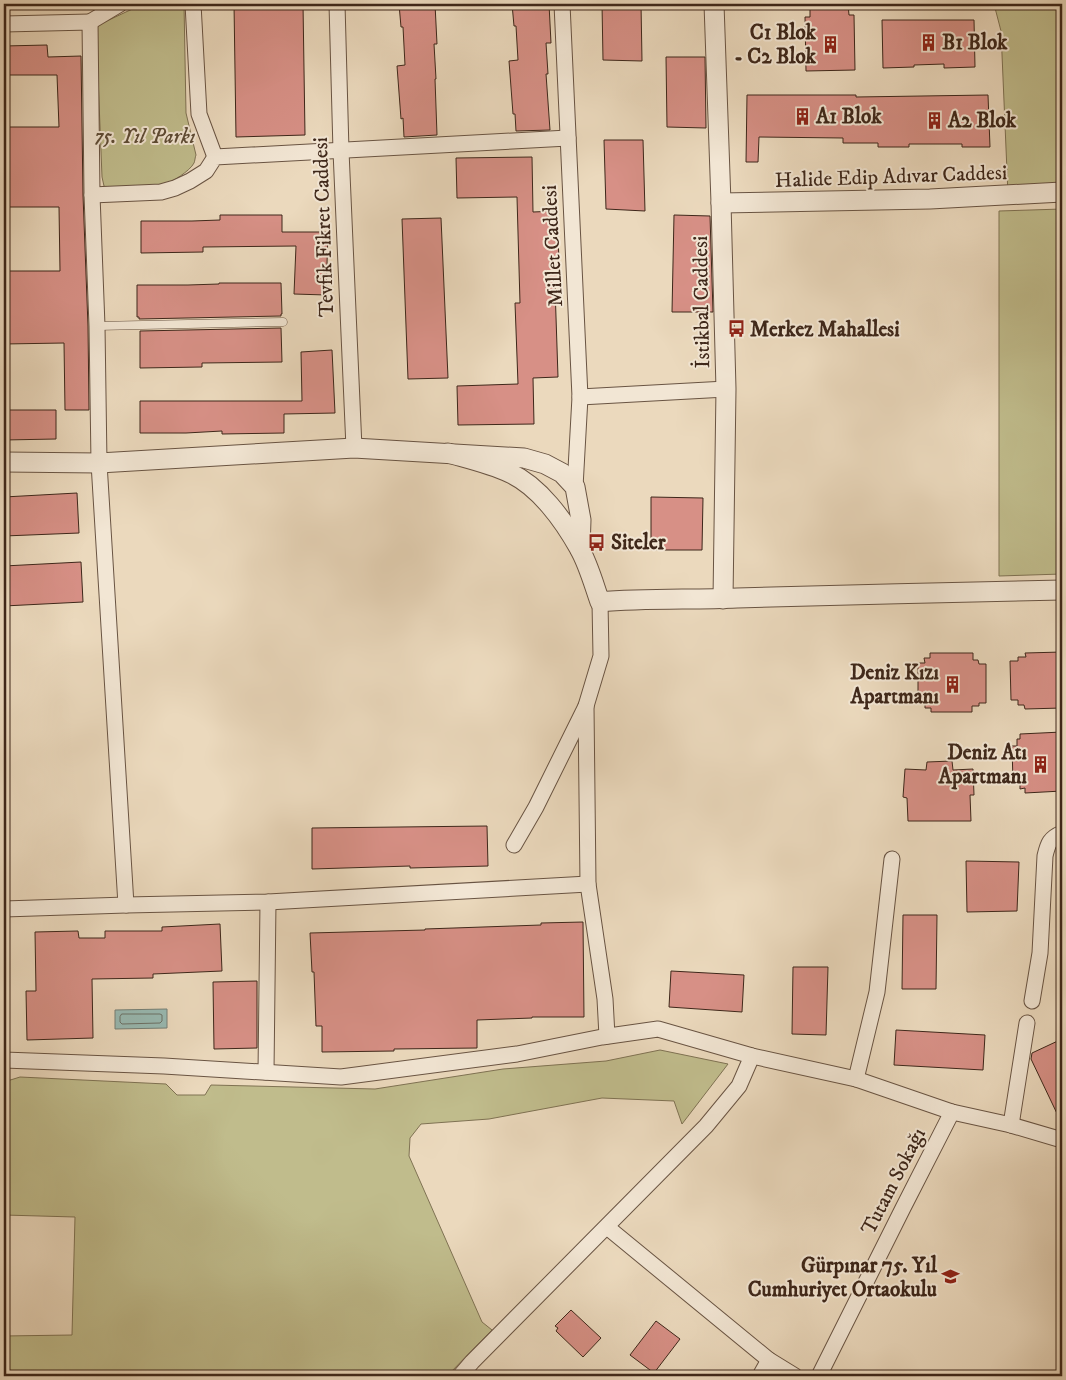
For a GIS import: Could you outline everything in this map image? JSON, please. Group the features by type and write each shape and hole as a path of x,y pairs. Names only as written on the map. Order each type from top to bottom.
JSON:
{"street":[{"path":"4,24 90,22 120,4"},
{"path":"193,4 199,114 215,158"},
{"name":"Tevfik Fikret Caddesi","path":"337,4 341,151 354,448"},
{"name":"Millet Caddesi","path":"562,4 580,397 575,487"},
{"name":"İstikbal Caddesi","path":"714,4 726,389 723,599"},
{"path":"90,22 92,195 98,326 99,463 126,905"},
{"path":"215,158 568,138"},
{"path":"92,195 161,192 175,188 190,182 206,171 215,158"},
{"name":"Halide Edip Adıvar Caddesi","path":"721,203 930,200 1062,192"},
{"path":"580,397 726,389"},
{"path":"4,462 99,463 354,448 524,458 545,464 562,473 575,487 581,520 580,549"},
{"path":"448,453 511,473 532,487 552,508 580,549 600,602 601,656 586,706 536,807 514,845"},
{"path":"600,602 639,599 723,599 922,592 1062,590"},
{"path":"586,706 588,884 605,999 607,1036"},
{"path":"1032,1001 1040,953 1045,856 1047,846 1054,836 1062,833"},
{"path":"856,1079 877,992 892,859"},
{"path":"4,909 268,902 588,884"},
{"path":"266,1072 268,902"},
{"path":"1011,1125 1027,1023"},
{"path":"4,1060 341,1077 517,1054 607,1036 658,1029 752,1056 856,1079 952,1112 1011,1125 1062,1140"},
{"path":"462,1376 479,1355 607,1227 711,1119 739,1086 752,1056"},
{"name":"Tutam Sokağı","path":"819,1376 952,1112"},
{"path":"607,1227 768,1360 795,1376"},
{"path":"760,1376 768,1360"}],"lane":[{"path":"98,326 283,322"}],"green space":[{"name":"75. Yıl Parkı","path":"143,4 184,4 186,113 196,155 194,163 189,169 164,185 107,188 104,186 102,177 96,26"},
{"path":"994,4 1062,4 1062,190 1008,195 1001,31"},
{"path":"1062,209 1062,574 999,576 999,211"},
{"path":"660,1050 728,1064 682,1124 674,1101 602,1098 489,1119 421,1124 410,1138 409,1156 482,1322 492,1330 447,1376 4,1376 4,1336 72,1335 75,1217 4,1215 4,1082 20,1077 166,1084 177,1095 205,1095 211,1085 375,1089 503,1069 606,1061"}],"water":[{"path":"167,1009 167,1028 115,1029 115,1010"}],"building":[{"path":"234,4 303,4 305,135 236,137"},
{"path":"399,4 435,4 437,44 434,44 437,135 404,137 397,66 405,65 403,27 401,27"},
{"path":"512,4 549,4 551,43 546,43 548,74 546,74 550,130 516,131 509,61 518,60 516,26 514,26"},
{"path":"602,4 641,4 642,61 603,60"},
{"name":"C1 Blok - C2 Blok","path":"810,4 848,4 849,15 854,15 855,70 806,71 805,17 810,17"},
{"name":"B1 Blok","path":"882,20 974,20 975,67 944,68 944,64 883,68"},
{"path":"47,45 48,57 81,56 89,410 65,410 64,343 4,344 4,271 60,271 59,207 4,207 4,127 59,127 57,75 4,75 4,46"},
{"path":"666,57 705,57 706,128 667,127"},
{"path":"747,95 856,95 856,97 988,95 990,147 962,147 962,144 909,144 909,147 878,147 878,143 843,143 843,138 759,137 758,162 746,162"},
{"path":"604,140 643,140 645,211 606,209"},
{"path":"532,157 533,212 557,211 560,286 555,287 558,377 533,378 534,424 458,425 457,386 518,384 515,303 520,303 517,197 457,198 456,158"},
{"path":"220,215 282,215 282,232 328,232 326,295 294,294 296,246 203,247 203,252 141,253 141,221 220,220"},
{"path":"674,215 710,216 713,312 672,312"},
{"path":"441,218 448,378 408,379 402,219"},
{"path":"281,283 281,316 139,319 137,317 137,285"},
{"path":"281,328 282,362 202,363 202,367 140,368 140,331"},
{"path":"332,350 335,413 284,414 284,433 222,434 222,431 140,433 140,401 302,401 301,352"},
{"path":"4,410 56,410 56,439 4,440"},
{"path":"77,493 79,533 4,536 4,497"},
{"path":"651,497 703,498 702,550 651,550"},
{"path":"81,562 83,602 4,606 4,566"},
{"path":"1062,652 1062,708 1025,709 1024,705 1018,705 1018,700 1011,700 1010,661 1018,661 1018,657 1026,657 1025,653"},
{"name":"Deniz Kızı Apartmanı","path":"930,653 973,653 973,660 978,660 979,664 986,664 986,703 972,706 972,712 931,712 931,708 925,708 925,704 918,704 918,663 925,663 924,658 930,658"},
{"name":"Deniz Atı Apartmanı","path":"1062,732 1062,791 1025,793 1025,788 1020,789 1020,782 1013,782 1012,746 1017,746 1017,739 1020,739 1020,734"},
{"path":"952,761 953,770 973,769 974,795 970,795 971,821 908,821 907,798 903,797 905,769 926,770 927,762"},
{"path":"487,826 488,866 312,869 312,828"},
{"path":"966,861 1019,862 1017,911 967,912"},
{"path":"903,915 937,915 936,989 902,989"},
{"path":"583,922 584,1017 477,1020 477,1048 322,1052 322,1026 316,1026 310,933 425,930"},
{"path":"220,924 222,971 153,974 153,978 92,979 93,1038 27,1040 26,991 36,991 35,932 78,931 79,938 105,938 105,931 162,931 162,927"},
{"path":"793,967 828,967 826,1035 792,1034"},
{"path":"671,971 744,975 742,1012 669,1007"},
{"path":"257,981 257,1048 214,1049 213,982"},
{"path":"896,1030 985,1035 983,1070 894,1065"},
{"path":"1062,1039 1062,1124 1031,1059 1032,1053"},
{"path":"571,1310 601,1338 583,1357 556,1331 558,1328 555,1326"},
{"path":"656,1321 680,1339 654,1373 630,1355"}],"place":[{"name":"B1 Blok","path":"928,42"},
{"name":"C1 Blok - C2 Blok","path":"830,44"},
{"name":"A1 Blok","path":"802,116"},
{"name":"A2 Blok","path":"934,120"},
{"name":"Merkez Mahallesi","path":"736,329"},
{"name":"Siteler","path":"597,542"},
{"name":"Deniz Kızı Apartmanı","path":"953,684"},
{"name":"Deniz Atı Apartmanı","path":"1041,764"},
{"name":"Gürpınar 75. Yıl Cumhuriyet Ortaokulu","path":"951,1277"}]}
